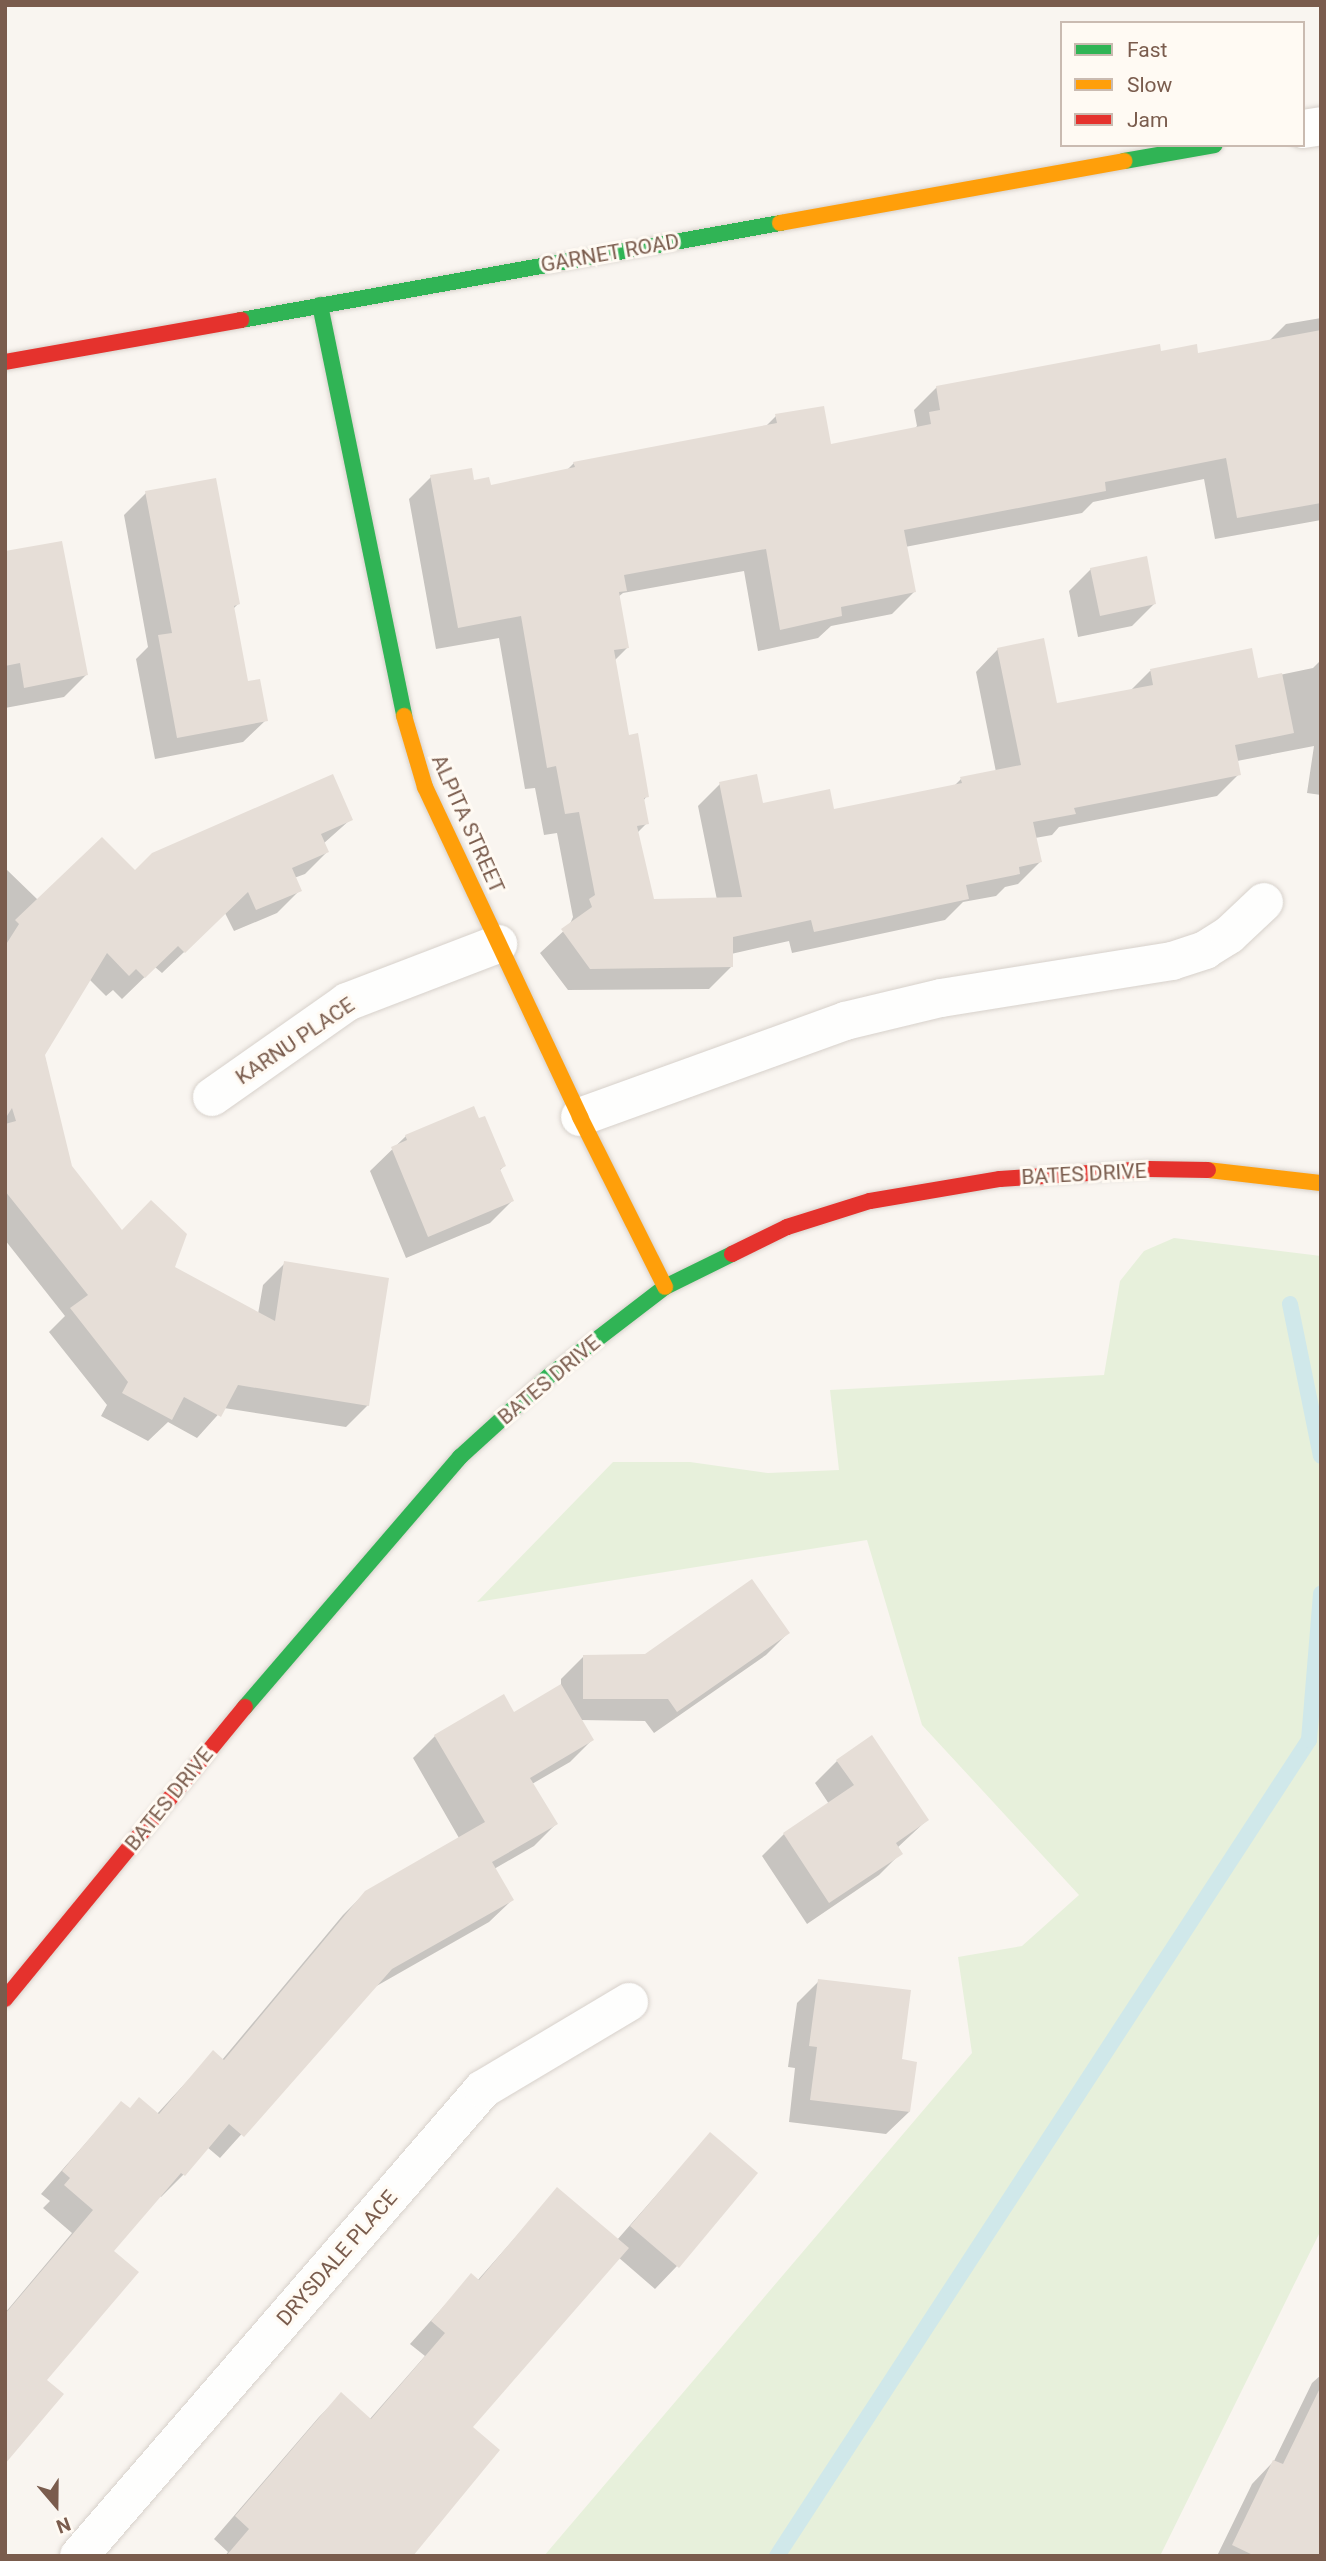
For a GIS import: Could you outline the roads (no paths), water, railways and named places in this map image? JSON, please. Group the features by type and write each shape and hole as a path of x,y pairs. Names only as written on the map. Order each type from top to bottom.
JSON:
{"street":[{"name":"GARNET ROAD","path":"5,362 1203,147"},
{"name":"ALPITA STREET","path":"320,305 401,706 425,787 580,1117 665,1287"},
{"path":"580,1117 857,1018 941,998 1172,961 1205,950 1229,935 1264,902"},
{"name":"KARNU PLACE","path":"212,1097 347,1002 498,944"},
{"name":"BATES DRIVE","path":"5,2000 311,1627 460,1457 549,1376 665,1287 787,1227 870,1201 1000,1179 1149,1169 1230,1171 1321,1183"},
{"name":"DRYSDALE PLACE","path":"79,2556 484,2089 629,2002"}],"waterway":[{"path":"1290,1304 1321,1456"},
{"path":"777,2556 1309,1740 1321,1593"}]}
